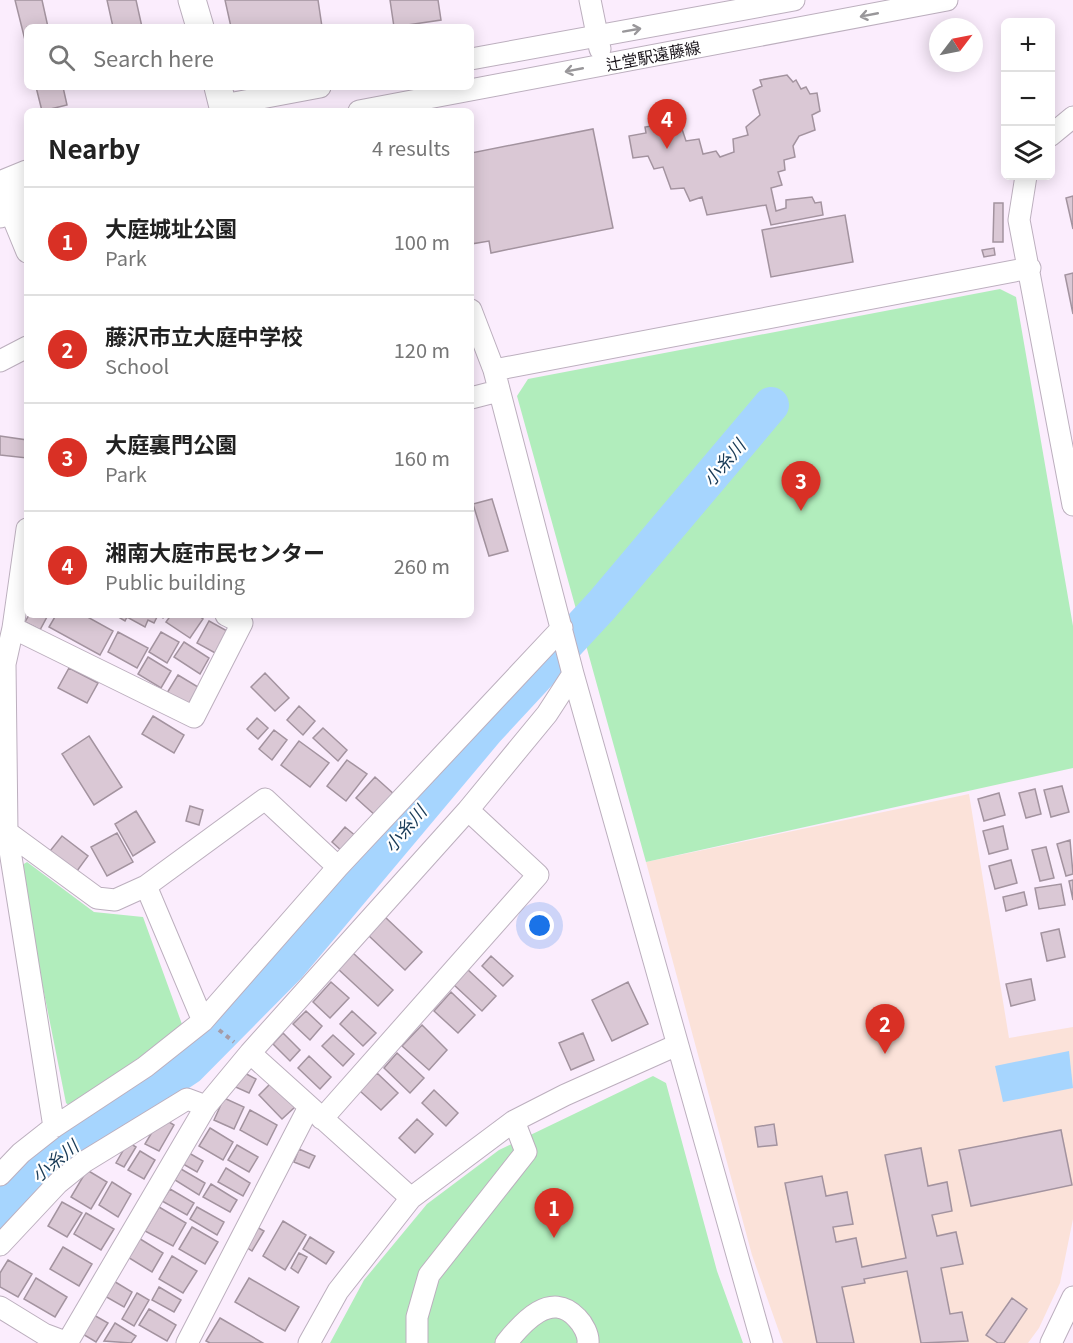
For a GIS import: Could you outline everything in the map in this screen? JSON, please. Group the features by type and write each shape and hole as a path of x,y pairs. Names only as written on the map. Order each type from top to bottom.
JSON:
{"main road":[{"path":"192,0 199,24"},
{"path":"8,200 24,178"}],"street":[{"path":"590,0 603,64"},
{"name":"辻堂駅遠藤線","path":"474,58 794,0"},
{"name":"辻堂駅遠藤線","path":"474,89 947,0"},
{"path":"217,104 303,90"},
{"name":"辻堂駅遠藤線","path":"375,108 468,90"},
{"path":"1055,132 1073,117"},
{"path":"1025,180 1019,220 1030,268 1073,505"},
{"path":"8,200 24,244"},
{"path":"474,396 496,380 1030,268"},
{"path":"474,318 496,380 573,674 762,1343"},
{"path":"0,362 24,349"},
{"path":"24,552 14,628 6,664 3,833 54,1127"},
{"path":"14,628 194,717 238,618"},
{"path":"0,1175 21,1153 54,1127 210,1024 338,867 562,628"},
{"path":"0,1307 42,1339 68,1343 242,1047 468,810 547,714 573,674"},
{"path":"3,833 97,898 115,900 146,886 265,799 338,867"},
{"path":"187,1343 315,1113 538,875 468,810"},
{"path":"146,886 210,1024"},
{"path":"309,1343 338,1291 411,1198 514,1122 565,1095 677,1045"},
{"path":"242,1047 411,1198"},
{"path":"0,1245 58,1183 84,1162 187,1099 206,1106"},
{"path":"417,1343 417,1317 429,1275 526,1152 514,1122"},
{"path":"1051,1343 1073,1297"},
{"path":"506,1343 524,1321 537,1311 557,1307 568,1309 580,1320 589,1337 588,1343"}],"path":[{"path":"210,1024 242,1047"}],"shaded area":[{"path":"969,794 1009,1038 1073,1027 1073,1219 1060,1283 1039,1328 1028,1343 783,1343 752,1255 646,862"}],"green space":[{"path":"1000,289 1016,297 1073,626 1073,768 646,862 517,396 528,379"},
{"path":"27,862 94,912 143,917 183,1027 73,1109 66,1103 19,867"},
{"path":"653,1076 666,1083 717,1271 743,1343 330,1343 364,1280 427,1204 499,1150"}],"water":[{"path":"1069,1051 1073,1088 1003,1102 995,1066"}],"building":[{"path":"15,0 42,0 47,24 24,24 24,36"},
{"path":"107,0 136,0 141,24 112,24"},
{"path":"225,0 318,0 322,24 230,24"},
{"path":"390,0 438,0 441,20 394,24"},
{"path":"787,75 793,82 796,80 801,89 806,87 810,94 817,93 820,111 812,115 815,130 799,136 793,146 795,157 784,160 785,170 778,172 782,185 771,188 776,211 786,208 786,200 812,197 815,203 821,202 823,215 771,225 766,205 707,215 702,197 690,201 684,188 671,189 663,167 654,169 648,156 633,158 629,136 646,133 645,127 657,125 659,129 681,126 686,141 699,139 703,154 716,151 720,157 734,152 733,139 748,135 746,127 760,115 753,90 762,86 760,80"},
{"path":"37,90 64,90 67,105 41,108"},
{"path":"593,129 613,228 491,253 489,241 474,244 474,152"},
{"path":"1073,196 1073,229 1066,198"},
{"path":"994,203 1003,203 1003,242 993,242"},
{"path":"845,215 853,262 771,277 762,230"},
{"path":"994,248 995,255 984,257 982,250"},
{"path":"1073,273 1073,314 1065,275"},
{"path":"0,436 24,440 24,458 0,455"},
{"path":"492,499 508,551 489,556 474,504"},
{"path":"27,618 46,618 40,630 25,622"},
{"path":"54,618 89,618 113,631 100,655 49,627"},
{"path":"129,618 156,618 154,623 148,620 145,627"},
{"path":"169,618 203,619 190,638 166,622"},
{"path":"209,621 229,632 217,654 197,643"},
{"path":"118,632 148,648 137,668 108,652"},
{"path":"161,632 179,642 167,663 149,652"},
{"path":"184,642 209,658 200,674 174,657"},
{"path":"148,657 171,671 161,688 138,674"},
{"path":"69,668 98,683 87,703 58,688"},
{"path":"265,673 289,698 275,711 251,687"},
{"path":"178,675 198,687 188,705 167,693"},
{"path":"299,706 315,721 303,735 287,720"},
{"path":"153,716 184,735 174,753 142,734"},
{"path":"257,718 268,728 258,739 247,729"},
{"path":"323,728 347,750 338,761 313,738"},
{"path":"274,730 287,740 272,760 259,749"},
{"path":"89,736 122,787 94,805 62,754"},
{"path":"299,741 329,763 310,787 281,765"},
{"path":"347,760 367,774 346,801 327,786"},
{"path":"375,777 395,795 376,816 356,798"},
{"path":"1062,786 1069,812 1051,817 1044,790"},
{"path":"1035,789 1041,814 1026,818 1019,793"},
{"path":"999,793 1005,815 984,821 978,799"},
{"path":"190,806 203,810 199,825 186,821"},
{"path":"136,811 155,842 133,856 115,824"},
{"path":"1003,826 1008,849 989,854 983,831"},
{"path":"345,827 357,837 344,853 332,842"},
{"path":"117,833 133,862 107,876 91,847"},
{"path":"62,836 88,856 77,871 50,851"},
{"path":"1070,840 1073,874 1066,876 1057,844"},
{"path":"1046,847 1054,878 1040,881 1032,850"},
{"path":"1011,860 1017,883 995,889 989,866"},
{"path":"1073,880 1073,900 1069,881"},
{"path":"1061,884 1065,905 1039,909 1035,888"},
{"path":"1024,892 1027,905 1006,911 1003,897"},
{"path":"385,917 422,952 405,970 368,935"},
{"path":"1059,929 1065,957 1047,961 1041,933"},
{"path":"353,953 393,990 378,1006 338,969"},
{"path":"491,956 513,976 503,986 482,966"},
{"path":"467,969 496,996 482,1011 453,984"},
{"path":"1031,979 1035,1000 1011,1006 1006,984"},
{"path":"331,982 349,998 330,1018 313,1002"},
{"path":"628,982 648,1024 612,1041 592,1000"},
{"path":"451,992 475,1015 458,1033 434,1011"},
{"path":"306,1011 322,1026 310,1040 293,1024"},
{"path":"352,1011 376,1033 363,1046 340,1024"},
{"path":"422,1025 447,1050 429,1070 402,1046"},
{"path":"283,1033 300,1050 290,1061 273,1044"},
{"path":"583,1033 594,1060 571,1070 559,1043"},
{"path":"333,1035 354,1054 343,1066 322,1046"},
{"path":"397,1053 424,1078 410,1093 384,1068"},
{"path":"309,1056 331,1077 320,1089 298,1068"},
{"path":"239,1070 256,1079 249,1093 231,1085"},
{"path":"377,1073 398,1093 381,1110 360,1091"},
{"path":"271,1083 295,1107 282,1119 259,1095"},
{"path":"434,1090 458,1113 446,1126 422,1103"},
{"path":"224,1098 244,1107 234,1129 214,1120"},
{"path":"250,1110 277,1125 267,1145 240,1130"},
{"path":"161,1117 174,1125 159,1151 145,1144"},
{"path":"417,1119 433,1134 415,1153 399,1138"},
{"path":"774,1124 777,1145 758,1147 755,1127"},
{"path":"210,1128 233,1142 223,1160 199,1146"},
{"path":"1061,1130 1072,1185 971,1206 959,1150"},
{"path":"128,1142 136,1147 124,1167 116,1163"},
{"path":"237,1145 258,1157 249,1172 228,1160"},
{"path":"921,1148 928,1186 947,1182 952,1211 932,1215 937,1236 956,1232 963,1264 941,1268 950,1314 962,1312 968,1341 921,1343 907,1271 864,1279 865,1283 842,1287 854,1343 817,1343 785,1183 822,1176 826,1196 847,1192 853,1224 833,1227 836,1242 856,1238 862,1267 906,1258 885,1155"},
{"path":"299,1149 315,1156 309,1168 294,1162"},
{"path":"140,1151 155,1160 144,1179 128,1170"},
{"path":"189,1153 203,1161 197,1172 183,1164"},
{"path":"226,1168 250,1183 243,1196 218,1182"},
{"path":"181,1169 205,1183 199,1195 175,1180"},
{"path":"87,1170 107,1182 91,1209 71,1197"},
{"path":"112,1182 131,1194 118,1217 99,1205"},
{"path":"211,1184 237,1200 230,1212 203,1197"},
{"path":"170,1189 194,1203 187,1215 162,1201"},
{"path":"62,1202 82,1213 67,1237 48,1226"},
{"path":"159,1207 186,1223 173,1246 145,1231"},
{"path":"197,1207 224,1222 217,1235 190,1219"},
{"path":"86,1213 114,1229 101,1250 74,1234"},
{"path":"283,1221 306,1235 285,1270 263,1256"},
{"path":"255,1226 264,1231 252,1251 243,1245"},
{"path":"192,1227 218,1242 205,1264 179,1249"},
{"path":"137,1237 163,1253 152,1272 126,1256"},
{"path":"310,1237 334,1252 326,1264 303,1249"},
{"path":"63,1247 92,1264 79,1286 50,1269"},
{"path":"299,1253 307,1257 298,1273 291,1268"},
{"path":"172,1256 197,1271 183,1293 159,1279"},
{"path":"8,1260 32,1274 18,1297 0,1287 0,1273"},
{"path":"36,1278 67,1297 55,1317 24,1299"},
{"path":"249,1278 299,1307 285,1331 235,1302"},
{"path":"112,1280 132,1292 124,1307 103,1295"},
{"path":"159,1287 181,1300 174,1312 152,1300"},
{"path":"137,1293 149,1300 134,1326 122,1319"},
{"path":"1012,1298 1027,1309 1004,1343 998,1343 986,1335"},
{"path":"149,1309 176,1325 167,1341 139,1325"},
{"path":"92,1314 108,1323 96,1342 81,1333"},
{"path":"220,1318 263,1343 210,1343 206,1341"},
{"path":"115,1323 136,1336 131,1343 104,1341"}],"waterway":[{"name":"小糸川","path":"0,1210 47,1161 188,1067 289,965 487,729 602,605 771,405"}],"place":[{"name":"湘南大庭市民センター","path":"667,149"},
{"name":"大庭裏門公園","path":"801,511"},
{"name":"藤沢市立大庭中学校","path":"885,1054"},
{"name":"大庭城址公園","path":"554,1238"}]}
